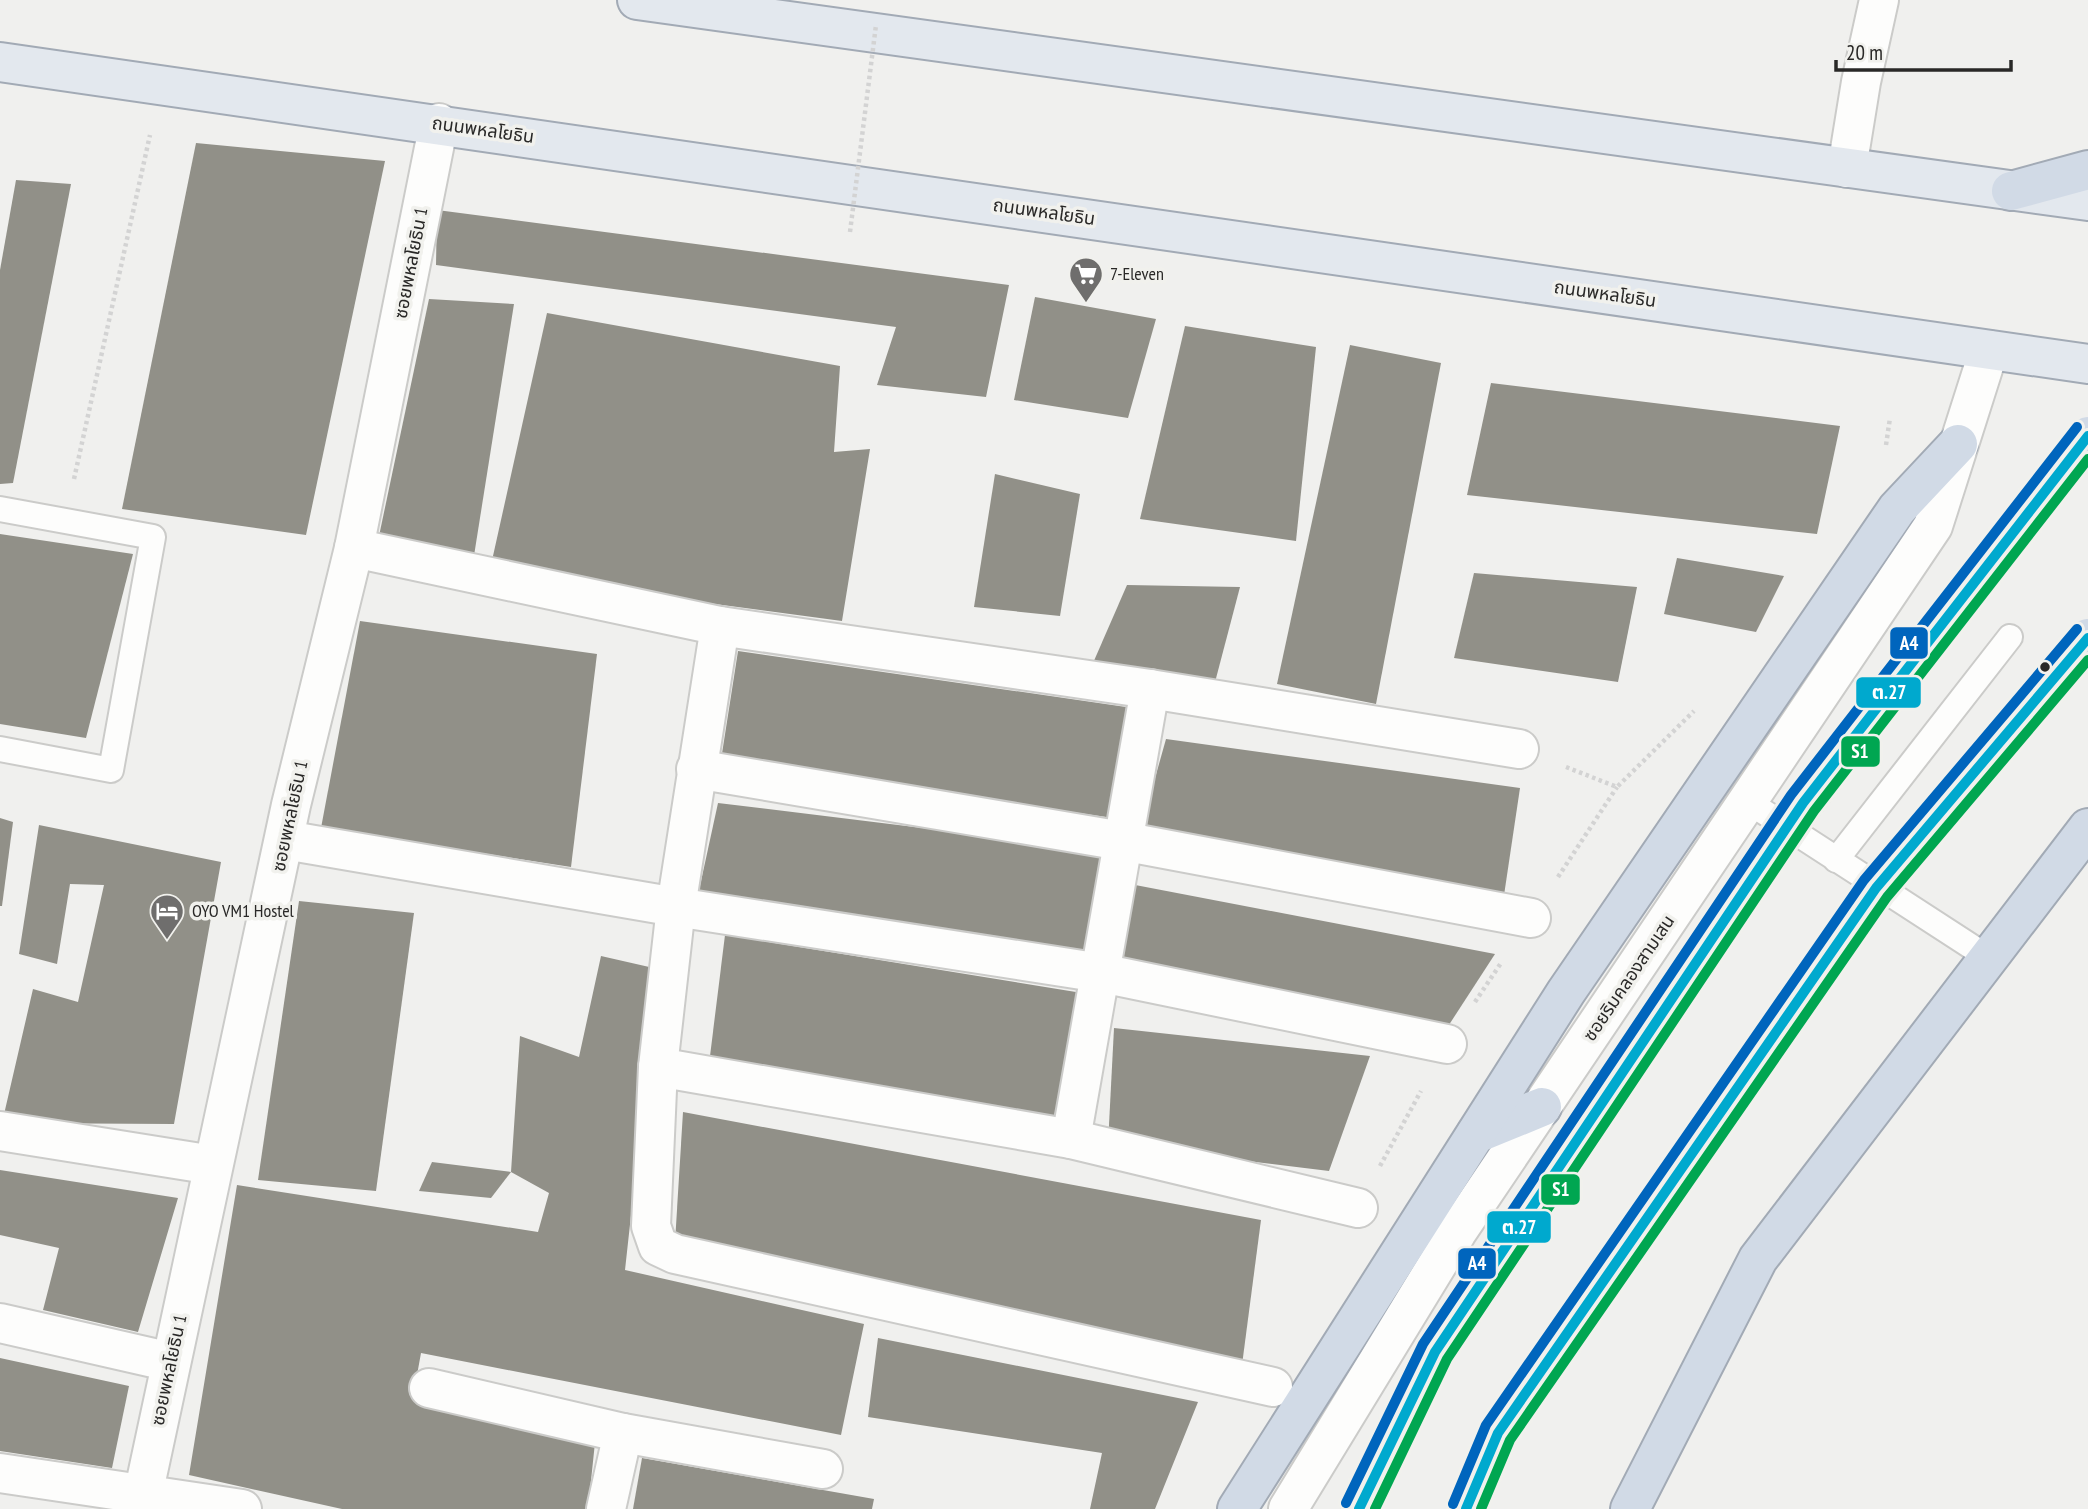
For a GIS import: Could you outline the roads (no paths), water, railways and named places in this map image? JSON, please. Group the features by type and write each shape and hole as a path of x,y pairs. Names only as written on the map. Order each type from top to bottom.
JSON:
{"highway":[{"path":"2011,191 2088,170"},
{"path":"1359,1509 1435,1352 1803,803 2088,436"},
{"path":"1237,1509 1566,992 1898,509 1958,444"},
{"path":"1466,1509 1498,1433 1876,888 2088,638"},
{"path":"1630,1509 1758,1259 2088,828"},
{"path":"1476,1134 1542,1107"}],"main road":[{"path":"637,0 2088,201"},
{"name":"ถนนพหลโยธิน","path":"0,62 161,87 439,123 2088,364"}],"street":[{"path":"1847,168 1861,82 1879,0"},
{"name":"ซอยพหลโยธิน 1","path":"141,1500 291,805 354,548 439,123"},
{"name":"ซอยริมคลองสามเสน","path":"1289,1509 1457,1232 1933,526 1989,350"},
{"path":"354,548 720,626 1150,689 1519,748"},
{"path":"720,626 676,907 658,1067 651,1226 659,1246 675,1254 1273,1387"},
{"path":"1071,1139 1150,689"},
{"path":"696,769 1122,841 1531,918"},
{"path":"285,840 676,907 1101,973 1447,1044"},
{"path":"658,1067 1071,1139 1357,1208"},
{"path":"0,1131 213,1166"},
{"path":"0,1323 171,1362"},
{"path":"429,1388 623,1433 823,1469"},
{"path":"606,1509 623,1433"},
{"path":"0,1473 141,1500 242,1509"}],"lane":[{"path":"0,509 153,537 111,769 0,749"},
{"path":"1836,860 2010,637"},
{"path":"1747,801 1989,958"}],"place":[{"name":"7-Eleven","path":"1086,304"},
{"name":"OYO VM1 Hostel","path":"167,941"}]}
